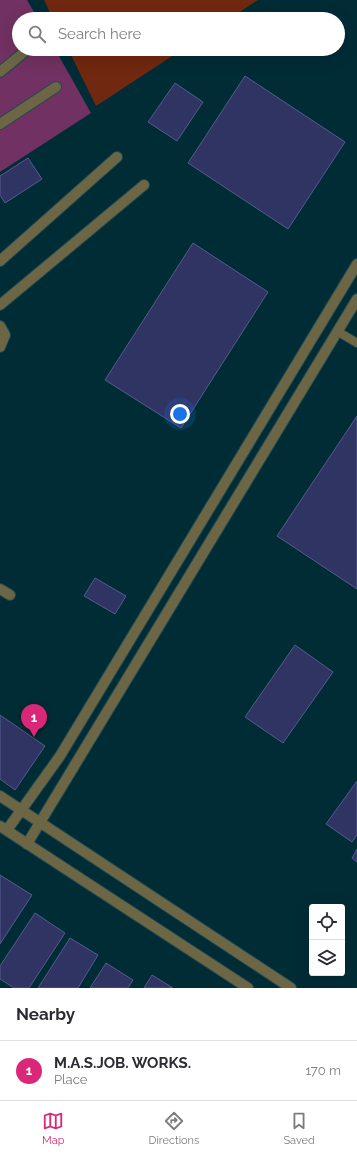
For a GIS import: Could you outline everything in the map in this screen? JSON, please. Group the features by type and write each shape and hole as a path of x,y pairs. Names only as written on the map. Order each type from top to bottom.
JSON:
{"street":[{"path":"0,72 19,56"},
{"path":"0,124 56,87"},
{"path":"0,261 117,157"},
{"path":"0,305 144,185"},
{"path":"248,988 3,828 22,810 60,756 107,681 289,374 357,264"},
{"path":"27,844 357,299"},
{"path":"0,326 5,336 0,347"},
{"path":"0,589 10,595"},
{"path":"0,796 40,824 291,988"}],"lane":[{"path":"337,331 357,343"}],"shaded area":[{"path":"0,0 27,0 34,12 12,12 12,56 59,56 91,113 0,172"},
{"path":"44,0 258,0 240,12 50,12"},
{"path":"71,56 172,56 96,106"}],"building":[{"path":"245,76 345,142 288,229 188,163"},
{"path":"175,83 203,102 177,141 148,122"},
{"path":"28,158 42,179 5,203 0,195 0,176"},
{"path":"193,243 268,292 181,428 105,380"},
{"path":"357,416 357,589 277,536"},
{"path":"95,578 126,596 115,614 84,596"},
{"path":"295,645 333,672 283,743 245,717"},
{"path":"0,715 45,746 15,790 0,779"},
{"path":"357,781 357,835 352,842 326,824"},
{"path":"357,849 357,862 352,858"},
{"path":"0,875 32,895 0,944"},
{"path":"35,913 65,933 29,988 14,988 0,979 0,966"},
{"path":"70,938 98,955 78,988 38,988"},
{"path":"106,963 133,980 128,988 90,988"},
{"path":"152,975 173,988 144,988"}],"place":[{"name":"M.A.S.JOB. WORKS.","path":"34,737"}]}
